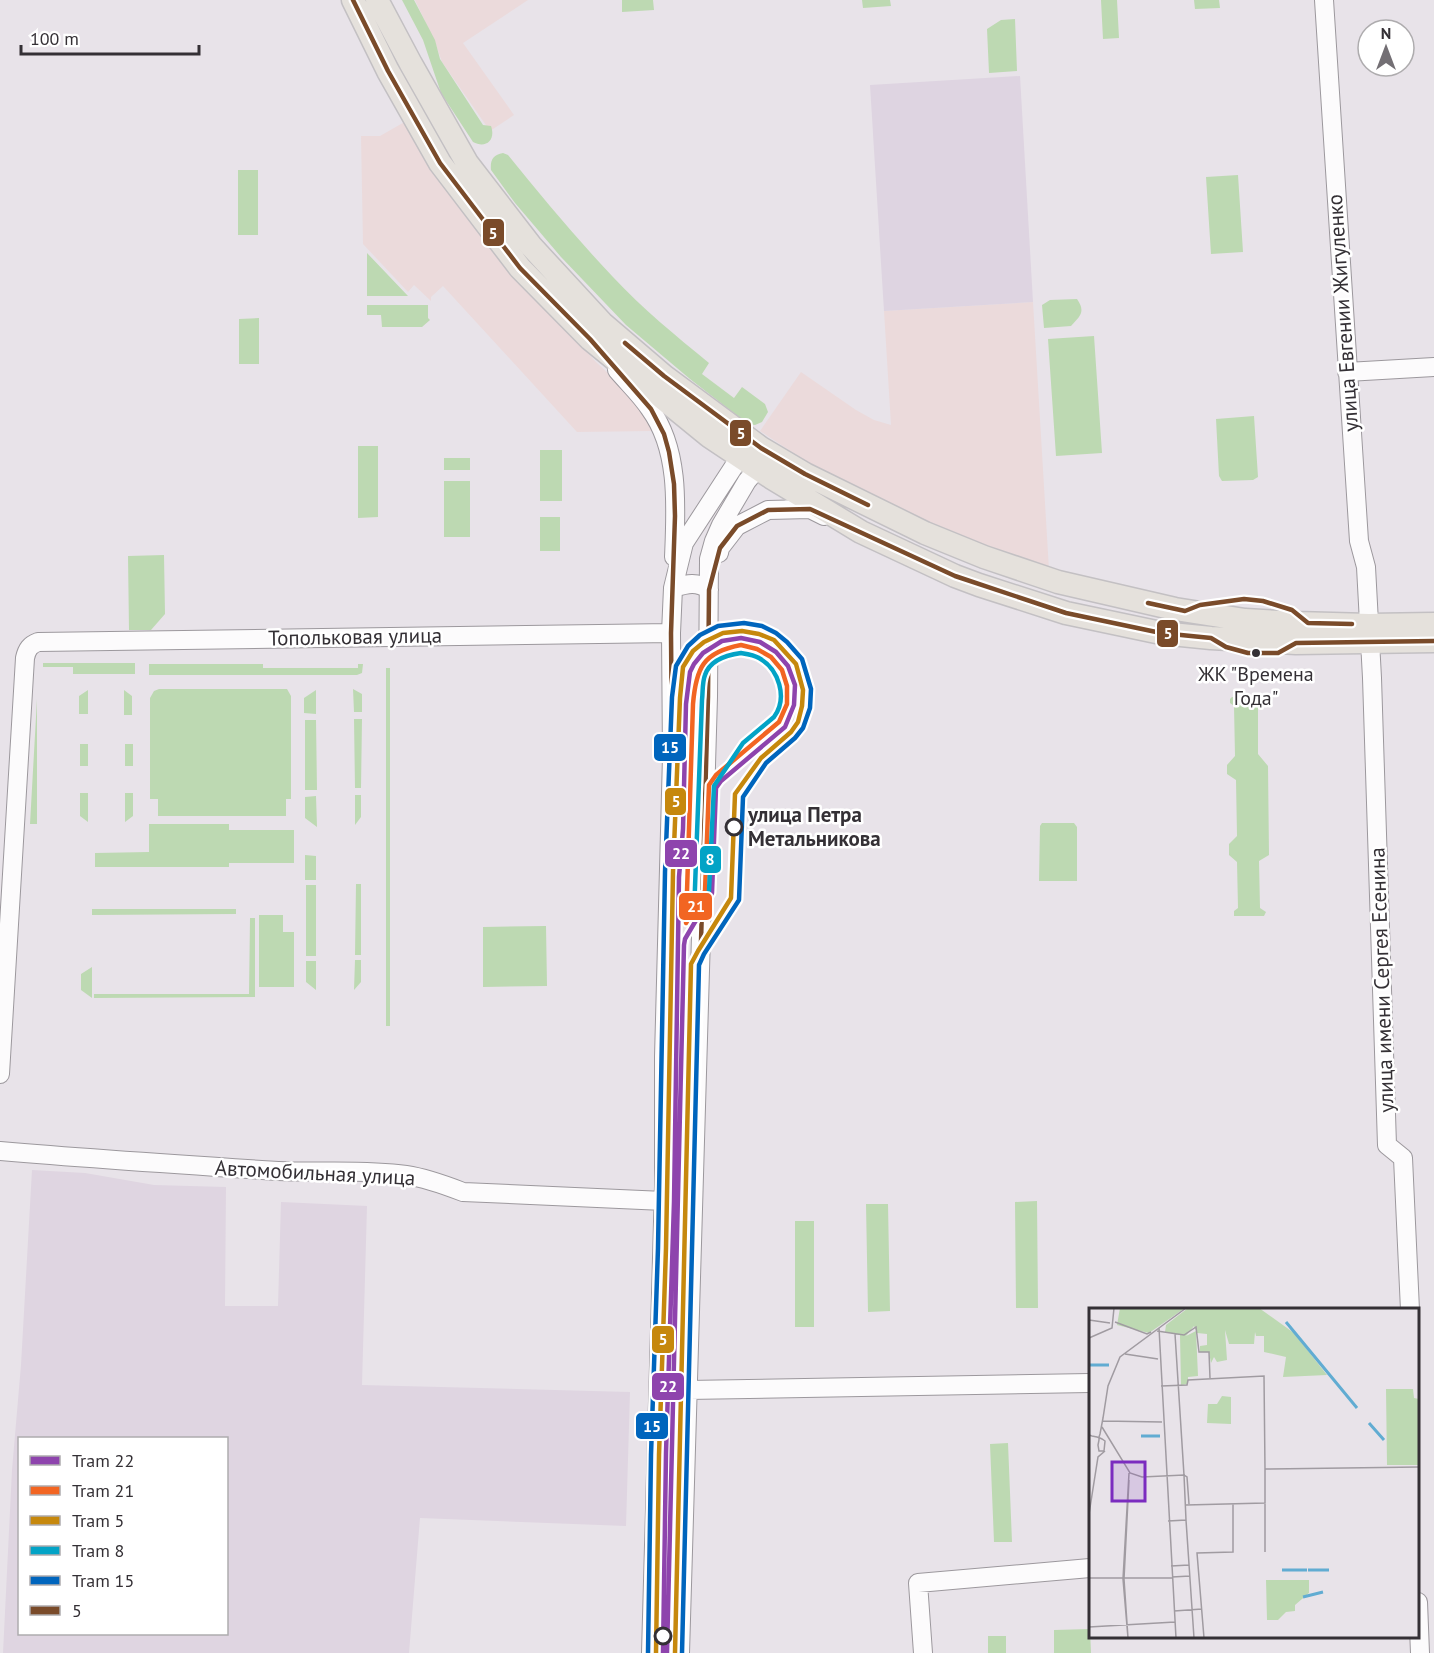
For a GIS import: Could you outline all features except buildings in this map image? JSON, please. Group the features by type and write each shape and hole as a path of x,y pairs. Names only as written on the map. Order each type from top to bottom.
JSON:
{"main road":[{"path":"353,0 388,71 440,163 520,268 590,339 709,436 752,457 805,474 925,533 984,557 1058,582 1175,609 1245,620 1296,623 1434,641"},
{"path":"377,0 466,163 531,246 602,323 752,457 861,532 955,576 1053,609 1098,621 1182,636 1296,643 1434,624"}],"street":[{"name":"улица Евгении Жигуленко","path":"1324,0 1347,372 1359,541 1366,567 1369,634"},
{"path":"590,339 651,409 664,434 674,484 671,633 672,756 664,1057 663,1255 651,1653"},
{"path":"1347,372 1434,367"},
{"path":"673,588 684,543 752,457"},
{"path":"680,1653 708,697 709,559 721,525 747,481 752,457"},
{"path":"709,590 720,548 736,526 768,510 810,509 861,532"},
{"path":"1053,609 1050,596 1058,582"},
{"path":"673,588 702,584 709,590"},
{"name":"Топольковая улица","path":"0,1074 25,658 32,644 38,642 671,633"},
{"name":"улица имени Сергея Есенина","path":"1369,634 1387,1144 1403,1158 1410,1308"},
{"name":"Автомобильная улица","path":"0,1151 243,1169 408,1175 463,1192 687,1194 694,1187"},
{"path":"663,1255 670,1248 684,1248 693,1255"},
{"path":"687,1390 1089,1383"},
{"path":"923,1653 918,1583 1089,1568"},
{"path":"1419,1628 1420,1653"}],"shaded area":[{"path":"415,0 528,0 463,43 514,115 490,131 442,62"},
{"path":"1020,76 1033,302 884,311 870,85"},
{"path":"408,120 529,290 596,362 623,387 644,415 652,431 577,432 443,286 431,297 431,301 414,285 408,292 363,244 361,136 380,136"},
{"path":"1033,302 1049,570 931,526 816,468 760,431 801,372 856,410 874,420 891,425 884,311"},
{"path":"32,1170 85,1173 154,1185 226,1187 225,1306 278,1306 281,1202 367,1206 362,1385 630,1392 626,1526 420,1518 409,1653 3,1653 12,1470 21,1365"}],"green space":[{"path":"402,0 414,0 435,40 440,59 483,125 491,126 491,139 486,144 473,142 441,93 423,40"},
{"path":"622,0 653,0 654,10 622,12"},
{"path":"862,0 890,0 891,6 863,8"},
{"path":"1101,0 1117,0 1119,38 1103,39"},
{"path":"1194,0 1219,0 1220,8 1195,9"},
{"path":"1015,19 1017,71 989,73 987,29 1001,20"},
{"path":"503,153 508,155 546,202 624,289 709,363 702,374 734,398 742,387 765,404 768,412 762,422 755,425 748,424 626,325 561,257 515,203 491,170 493,158"},
{"path":"238,170 258,170 258,235 238,235"},
{"path":"1238,175 1243,252 1211,254 1206,177"},
{"path":"367,253 408,296 367,296"},
{"path":"1077,299 1081,311 1071,326 1044,328 1042,305 1050,300"},
{"path":"367,305 428,305 430,320 422,327 382,327 381,315 367,315"},
{"path":"259,318 259,364 239,364 239,319"},
{"path":"1094,336 1102,453 1056,456 1048,339"},
{"path":"1254,416 1258,477 1253,480 1222,481 1219,476 1216,419"},
{"path":"358,446 378,446 378,517 358,518"},
{"path":"540,450 562,450 562,501 540,501"},
{"path":"444,458 470,458 470,470 444,470"},
{"path":"444,481 470,481 470,537 444,537"},
{"path":"540,517 560,517 560,551 540,551"},
{"path":"164,555 165,614 151,630 129,630 128,556"},
{"path":"43,663 135,663 135,674 73,674 73,667 43,667"},
{"path":"149,664 263,664 263,668 358,668 358,664 363,664 362,673 357,675 149,675"},
{"path":"386,668 390,668 390,1026 386,1026"},
{"path":"159,689 287,689 291,696 291,799 286,799 286,816 158,816 158,799 150,799 150,698 154,691"},
{"path":"353,689 362,694 362,712 354,712"},
{"path":"88,690 88,714 79,714 79,696"},
{"path":"124,690 132,696 132,715 124,715"},
{"path":"316,690 316,714 304,713 304,698"},
{"path":"1232,697 1259,699 1261,703 1258,707 1258,754 1268,766 1269,855 1259,861 1260,908 1266,912 1264,916 1234,916 1234,911 1238,908 1237,862 1229,855 1229,844 1237,836 1236,780 1227,774 1227,765 1235,756 1234,706 1230,703"},
{"path":"37,699 37,824 30,824"},
{"path":"354,719 362,719 361,788 355,788"},
{"path":"305,720 316,720 317,790 305,790"},
{"path":"80,744 88,744 88,766 80,766"},
{"path":"125,744 133,744 133,766 125,766"},
{"path":"80,793 88,793 88,822 80,816"},
{"path":"125,793 133,793 133,816 125,822"},
{"path":"355,795 361,795 361,817 355,825"},
{"path":"316,796 317,827 305,818 305,797"},
{"path":"1042,823 1074,823 1077,827 1077,881 1039,881 1040,826"},
{"path":"149,824 229,824 229,830 294,830 294,863 229,863 229,867 95,867 95,853 149,852"},
{"path":"305,855 316,856 316,880 305,880"},
{"path":"356,884 361,884 361,955 355,955"},
{"path":"306,885 316,885 316,956 306,956"},
{"path":"92,909 236,909 236,914 92,915"},
{"path":"259,915 283,915 283,932 294,932 294,987 259,987"},
{"path":"250,918 255,918 255,997 94,998 94,994 249,994"},
{"path":"546,926 547,986 483,987 483,927"},
{"path":"355,960 361,960 361,982 354,990"},
{"path":"306,961 316,961 316,990 306,982"},
{"path":"92,967 92,998 81,990 81,974"},
{"path":"1037,1201 1038,1308 1016,1308 1015,1202"},
{"path":"866,1204 888,1204 890,1311 868,1312"},
{"path":"795,1221 814,1221 814,1327 795,1327"},
{"path":"1008,1443 1012,1542 994,1542 990,1444"},
{"path":"1089,1629 1091,1653 1054,1653 1054,1630"},
{"path":"988,1636 1006,1636 1006,1653 988,1653"}],"tram line":[{"name":"15","path":"648,1653 665,872 672,697 676,666 688,646 700,635 718,626 744,623 762,626 776,633 802,659 811,689 810,708 803,728 766,763 743,797 739,900 699,965 682,1653"},
{"name":"5","path":"656,1653 673,872 680,698 683,667 693,651 704,642 723,633 742,631 774,640 796,664 803,690 802,706 798,722 791,732 761,758 735,794 731,898 691,964 675,1653"},
{"name":"22","path":"663,1653 679,877 683,829 686,704 690,672 703,653 722,641 741,638 760,642 776,652 788,666 795,685 794,705 785,727 721,781 716,788 712,893 685,939 684,945 667,1653"},
{"name":"21","path":"741,645 757,649 771,657 782,670 787,686 787,704 779,722 716,775 709,785 705,891 686,923 694,691 699,671 710,657 728,648 741,645"},
{"name":"8","path":"741,653 757,657 772,669 779,684 780,701 774,717 743,743 714,786 709,891 694,914 703,681 707,670 715,662 741,653"},
{"path":"682,843 689,826 692,702"}],"transit line":[{"name":"5","path":"353,0 388,71 440,163 520,268 590,339 651,409 664,434 669,452 674,484 675,516 671,633 672,756 664,1057 664,1186 672,1194 687,1194 694,1187 709,590 720,548 737,526 768,510 810,509 955,576 1066,613 1161,633 1211,638 1226,647 1248,653 1278,653 1296,643 1434,641"},
{"name":"5","path":"625,343 664,376 761,448 805,474 868,505"},
{"name":"5","path":"1148,603 1185,611 1200,605 1244,599 1263,601 1292,610 1308,623 1352,624"}],"place":[{"name":"ЖК \"Времена Года\"","path":"1256,653"},
{"name":"улица Петра Метальникова","path":"734,827"}]}
